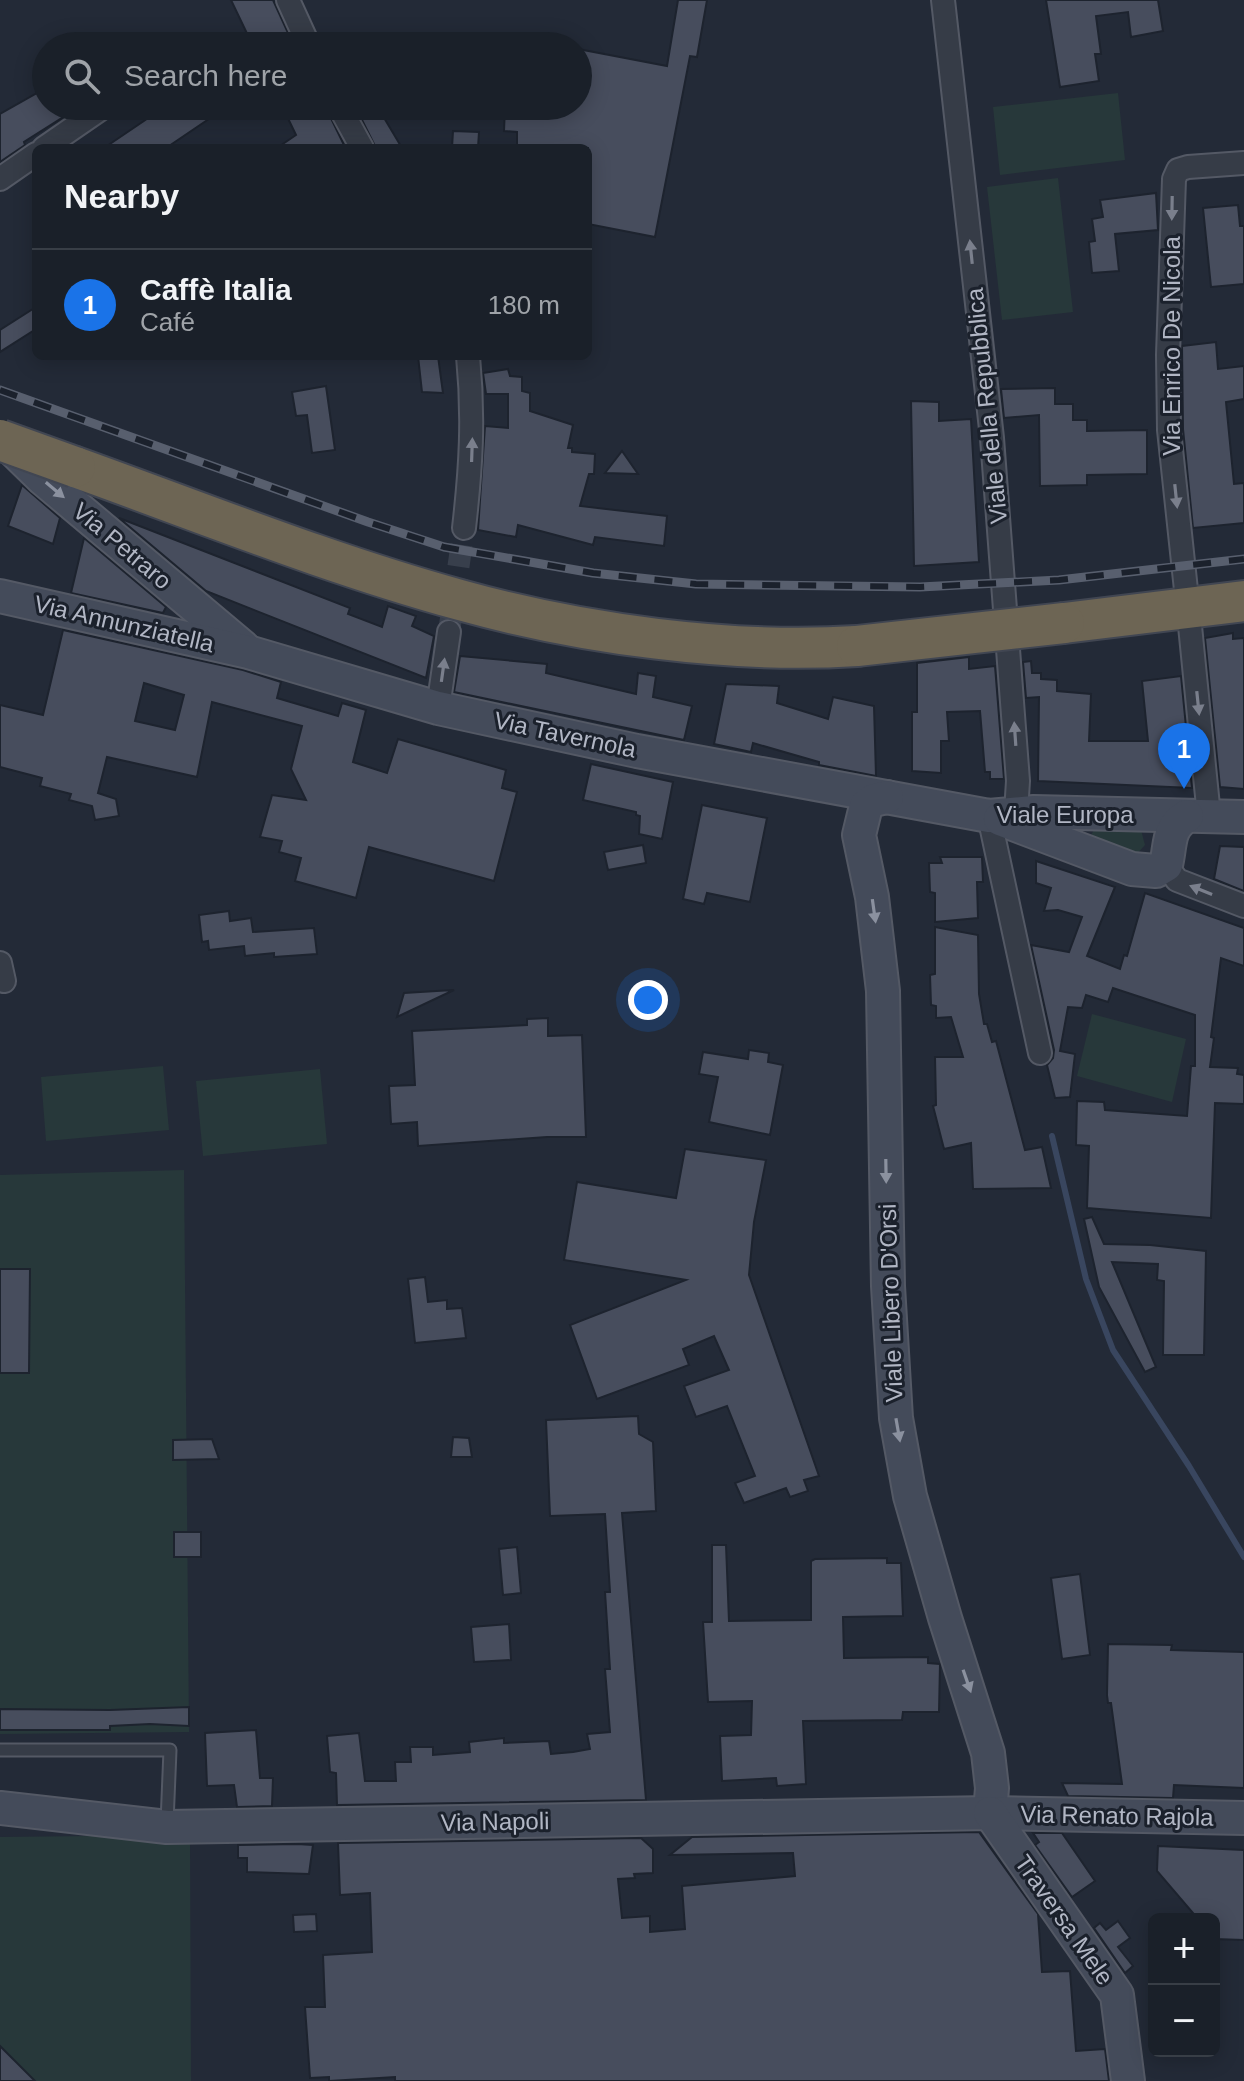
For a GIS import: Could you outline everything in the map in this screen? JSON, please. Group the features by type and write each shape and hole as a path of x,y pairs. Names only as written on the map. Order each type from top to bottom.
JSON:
{"highway":[{"path":"0,437 330,559 463,601 561,623 667,639 751,648 857,646 1244,601"}],"street":[{"path":"288,0 303,32"},
{"name":"Viale della Repubblica","path":"943,0 992,438 1018,781 1003,814"},
{"path":"50,144 85,120"},
{"path":"347,120 360,144"},
{"path":"0,179 32,157"},
{"name":"Via Enrico De Nicola","path":"1186,590 1169,430 1168,355 1174,179 1178,170 1188,167 1244,163"},
{"path":"464,528 473,409 468,360"},
{"name":"Via Petraro","path":"0,437 43,479 248,652"},
{"name":"Via Annunziatella","path":"0,596 248,652"},
{"path":"1003,814 1091,855 1143,871 1156,871 1166,865 1181,819 1190,626"},
{"path":"438,708 449,632"},
{"name":"Via Tavernola","path":"248,652 438,708 637,751 887,797"},
{"path":"818,784 847,814 859,835"},
{"path":"859,835 866,806 887,797"},
{"name":"Viale Europa","path":"887,797 1003,814 1101,813 1181,819 1244,817"},
{"path":"1091,855 1085,843 1085,829 1101,813"},
{"path":"1003,814 1040,1053"},
{"name":"Viale Libero D'Orsi","path":"859,835 872,897 883,991 888,1286 896,1418 910,1496 988,1753 992,1788 990,1813"},
{"path":"1166,865 1177,880 1244,906"},
{"name":"Via Napoli","path":"0,1808 167,1827 990,1813"},
{"name":"Via Renato Rajola","path":"990,1813 1244,1818"},
{"name":"Traversa Mele","path":"990,1813 1117,1995 1128,2081"}],"lane":[{"path":"0,1750 170,1750 167,1827"}],"shaded area":[{"path":"1118,93 1125,160 1000,175 993,107"},
{"path":"1058,178 1073,312 1002,320 987,187"},
{"path":"1095,827 1141,830 1145,845 1134,857 1090,838"},
{"path":"1092,1014 1186,1039 1172,1102 1077,1076"},
{"path":"163,1066 169,1130 46,1141 41,1077"},
{"path":"320,1069 327,1144 203,1156 196,1081"},
{"path":"184,1170 189,1732 0,1734 0,1175"},
{"path":"190,1835 191,2081 0,2081 0,1837"}],"building":[{"path":"231,0 273,0 288,32 246,32"},
{"path":"678,0 707,0 697,57 690,56 655,237 592,225 592,144 517,144 517,132 504,131 504,120 592,120 592,52 667,66"},
{"path":"1046,0 1158,0 1163,31 1131,37 1128,12 1096,16 1101,54 1095,54 1099,81 1060,87"},
{"path":"32,96 32,120 59,120 0,162 0,114"},
{"path":"145,120 207,120 172,144 110,144"},
{"path":"289,120 332,120 344,144 283,144 296,135"},
{"path":"362,120 385,120 400,144 374,144"},
{"path":"453,131 479,132 478,144 452,144"},
{"path":"1156,193 1158,230 1115,234 1119,271 1092,273 1089,242 1095,241 1092,219 1103,217 1100,200"},
{"path":"1238,205 1240,226 1244,226 1244,284 1211,287 1203,208"},
{"path":"32,310 32,332 0,352 0,330"},
{"path":"1216,342 1218,369 1244,366 1244,399 1226,402 1234,484 1244,483 1244,523 1193,528 1183,429 1182,346"},
{"path":"418,360 439,360 443,393 422,392"},
{"path":"508,369 510,376 522,377 522,391 530,393 530,411 573,425 568,448 572,448 572,452 595,454 594,474 589,474 580,506 667,516 664,546 595,537 593,545 518,525 516,537 478,530 485,426 508,428 508,394 486,394 483,373"},
{"path":"326,386 335,450 312,453 307,415 296,416 292,392"},
{"path":"1055,388 1055,404 1073,404 1073,420 1087,420 1087,431 1147,430 1147,474 1087,475 1087,485 1040,486 1039,415 1004,418 1001,389"},
{"path":"911,401 939,402 939,421 971,419 979,562 914,566"},
{"path":"622,451 638,474 605,473"},
{"path":"22,485 60,518 53,544 8,526"},
{"path":"119,518 350,608 348,614 382,627 388,606 416,616 412,626 434,636 426,678 206,591"},
{"path":"84,538 166,607 163,613 71,593"},
{"path":"63,630 243,670 281,682 277,698 338,716 342,703 366,710 353,762 387,773 398,739 506,770 502,788 517,792 494,881 369,847 356,898 295,881 301,858 279,852 282,841 260,837 272,795 306,800 291,769 302,726 212,702 197,777 107,757 98,793 116,799 119,816 95,820 92,806 69,800 71,794 40,786 42,778 0,767 0,705 43,715","holes":["144,683 184,695 175,730 135,721"]},
{"path":"1233,633 1233,639 1244,638 1244,789 1220,787 1205,638"},
{"path":"460,656 547,664 546,673 636,694 638,673 656,676 653,697 692,706 684,740 454,692"},
{"path":"969,657 969,669 995,666 1004,779 990,779 990,772 985,772 980,711 947,712 949,741 941,741 941,773 912,771 912,712 917,712 917,663"},
{"path":"1031,661 1032,673 1041,673 1041,679 1057,680 1057,691 1091,694 1089,741 1148,741 1142,681 1181,676 1192,788 1038,781 1039,697 1026,698 1023,662"},
{"path":"726,684 779,686 777,703 828,719 833,697 874,706 876,776 819,765 819,762 753,743 751,752 714,744"},
{"path":"591,764 673,782 662,839 639,834 640,816 636,812 583,800"},
{"path":"702,805 767,818 750,902 707,893 704,904 683,899"},
{"path":"643,845 646,863 608,870 604,852"},
{"path":"1220,846 1244,847 1244,891 1214,879"},
{"path":"940,857 982,857 983,882 977,882 978,918 935,922 935,893 930,892 929,863 942,863"},
{"path":"1036,861 1115,887 1087,956 1120,969 1124,955 1127,956 1145,893 1244,928 1244,966 1221,958 1211,1037 1214,1038 1210,1067 1238,1068 1237,1074 1244,1075 1244,1104 1215,1103 1211,1218 1087,1208 1089,1146 1076,1145 1077,1101 1104,1102 1105,1110 1187,1116 1191,1066 1195,1066 1195,1015 1113,988 1108,1002 1086,995 1082,1008 1068,1007 1060,1051 1075,1054 1070,1097 1055,1098 1047,1065 1053,1058 1054,1050 1031,945 1069,952 1082,917 1058,910 1044,911 1051,888 1036,883"},
{"path":"229,911 230,921 251,918 253,932 314,928 317,954 245,956 244,946 209,950 208,941 202,942 199,915"},
{"path":"935,927 978,935 979,994 984,1024 987,1024 992,1042 996,1041 1025,1150 1042,1147 1051,1188 973,1189 971,1143 944,1149 933,1106 936,1105 935,1057 963,1057 951,1017 936,1018 936,1006 931,1005 930,975 935,974"},
{"path":"454,990 397,1017 404,993"},
{"path":"548,1018 548,1036 582,1035 586,1137 418,1146 417,1122 391,1124 389,1086 415,1085 412,1031 527,1025 527,1019"},
{"path":"749,1050 769,1053 768,1062 783,1065 770,1135 709,1122 718,1077 699,1074 703,1052 748,1059"},
{"path":"685,1149 766,1160 754,1222 749,1275 819,1476 804,1480 808,1491 790,1497 786,1488 744,1503 735,1483 755,1476 727,1406 696,1417 684,1386 729,1370 714,1336 683,1349 689,1365 597,1399 570,1325 686,1280 564,1260 577,1182 676,1198"},
{"path":"1092,1217 1104,1244 1206,1251 1204,1355 1163,1355 1164,1281 1157,1280 1158,1264 1112,1262 1156,1367 1145,1372 1099,1287 1084,1219"},
{"path":"0,1269 30,1269 29,1373 0,1373"},
{"path":"425,1277 428,1302 447,1300 447,1309 462,1308 466,1338 415,1343 408,1279"},
{"path":"638,1416 639,1434 653,1442 656,1511 622,1513 646,1800 337,1805 336,1773 330,1772 327,1736 359,1733 365,1781 396,1781 395,1762 411,1762 410,1747 433,1747 433,1755 470,1752 469,1742 504,1738 504,1743 549,1741 551,1754 590,1749 587,1734 610,1732 605,1669 610,1669 605,1592 610,1592 605,1514 550,1516 546,1420"},
{"path":"453,1437 469,1438 472,1457 451,1457"},
{"path":"212,1439 219,1459 173,1460 173,1440"},
{"path":"174,1532 201,1532 201,1557 174,1557"},
{"path":"712,1545 726,1545 729,1621 811,1620 811,1561 815,1559 887,1558 887,1563 901,1563 903,1616 843,1617 844,1658 928,1657 928,1663 940,1664 939,1712 903,1712 902,1720 803,1721 806,1784 777,1786 776,1778 722,1781 720,1736 751,1735 752,1701 708,1702 703,1622 712,1622"},
{"path":"517,1547 521,1593 503,1595 499,1549"},
{"path":"1080,1574 1090,1655 1062,1659 1051,1578"},
{"path":"509,1624 511,1660 474,1662 471,1627"},
{"path":"1108,1644 1172,1645 1171,1650 1244,1652 1244,1788 1174,1785 1173,1798 1068,1796 1062,1783 1122,1784 1111,1703 1108,1703 1107,1695"},
{"path":"189,1707 189,1726 150,1724 110,1726 110,1730 0,1730 0,1709"},
{"path":"256,1730 260,1778 273,1778 272,1806 237,1807 234,1785 207,1786 205,1733"},
{"path":"979,1832 1038,1914 1042,1972 1070,1971 1076,2051 1105,2049 1109,2081 395,2081 395,2077 329,2081 329,2077 310,2078 305,2007 325,2007 323,1955 372,1952 370,1893 340,1895 338,1843 641,1838 653,1849 653,1873 618,1879 622,1918 650,1916 650,1932 685,1929 682,1886 795,1876 793,1853 670,1855 692,1837"},
{"path":"1033,1833 1062,1833 1095,1881 1072,1897 1035,1845 1039,1842"},
{"path":"238,1845 313,1845 309,1874 247,1872 247,1858 238,1858"},
{"path":"1158,1846 1244,1850 1244,1940 1220,1939 1220,1913 1193,1913 1157,1871"},
{"path":"316,1914 317,1931 294,1932 293,1915"},
{"path":"1118,1921 1130,1938 1118,1947 1133,1966 1125,1973 1094,1928 1100,1923 1106,1930"},
{"path":"0,2046 35,2081 0,2081"}],"waterway":[{"path":"1052,1136 1086,1279 1113,1350 1244,1557"}],"tunnel":[{"path":"449,632 464,528"}],"railway":[{"path":"0,390 444,547 593,573 696,584 920,587 1059,580 1244,559"}],"place":[{"name":"Caffè Italia","path":"1184,789"}]}
